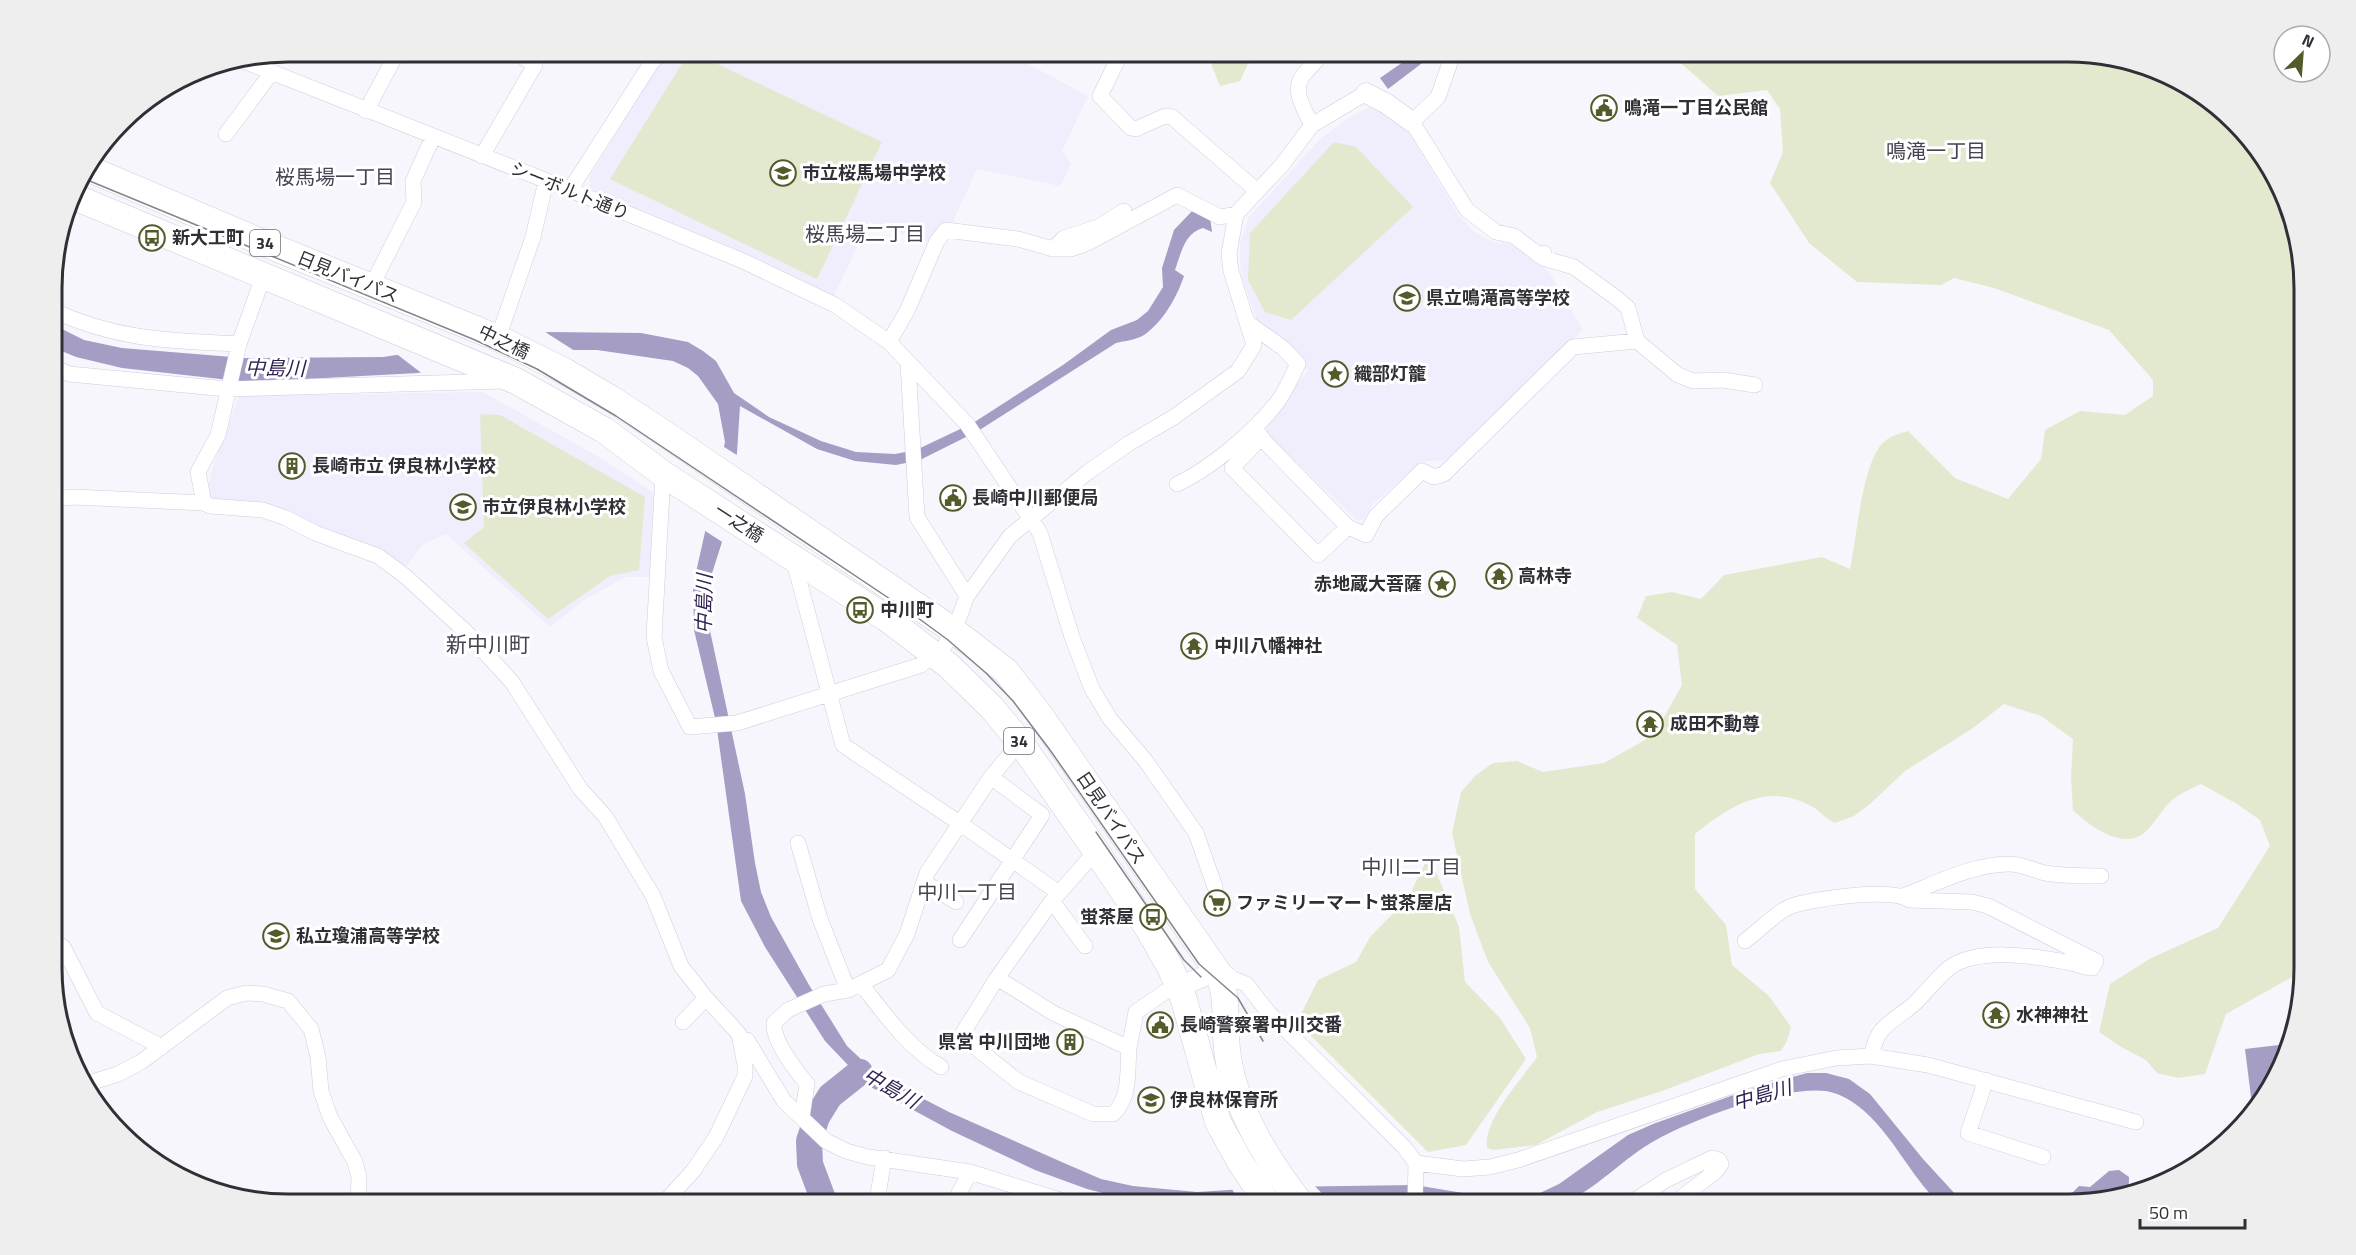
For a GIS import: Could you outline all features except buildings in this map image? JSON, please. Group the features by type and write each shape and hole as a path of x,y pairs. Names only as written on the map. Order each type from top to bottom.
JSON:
{"highway":[{"name":"日見バイパス","path":"95,170 371,287 444,315"},
{"name":"日見バイパス","path":"80,199 411,337"},
{"name":"中之橋","path":"444,315 498,338 564,371 610,398 698,457"},
{"name":"中之橋","path":"411,337 516,381"},
{"name":"34","path":"516,381 604,430 663,474"},
{"name":"一之橋","path":"698,457 794,523"},
{"name":"一之橋","path":"663,474 793,558"},
{"name":"日見バイパス","path":"794,523 954,632 1006,671 1040,715 1217,971 1223,984 1228,1058 1238,1098 1274,1166 1294,1194"},
{"name":"日見バイパス","path":"793,558 879,613 936,654 965,681 1020,742 1149,930 1170,967 1184,1000 1218,1122 1261,1194"}],"street":[{"path":"366,111 392,62"},
{"path":"482,156 535,65 530,62"},
{"path":"570,190 647,62"},
{"path":"1117,62 1100,96 1131,128 1136,129 1165,116 1172,117 1257,191"},
{"path":"1312,125 1300,101 1298,89 1302,75 1316,62"},
{"path":"1412,122 1438,97 1450,62"},
{"name":"シーボルト通り","path":"252,64 743,261 823,298 888,342 971,430 1040,533 1072,637 1092,689 1110,719 1145,760 1196,833 1215,887"},
{"path":"226,134 272,72"},
{"path":"663,474 654,637 661,671 690,727 737,723 915,668 943,648 954,632 967,596 1010,536 1030,518 1128,444 1174,417 1238,371 1254,345 1231,271 1231,240 1236,214 1282,165 1312,125 1373,97 1412,122 1467,210 1496,232 1514,236 1544,255 1574,267 1619,300 1628,308 1637,341 1678,375 1693,381 1722,380 1755,386"},
{"path":"371,287 414,202 413,182 433,137"},
{"path":"498,338 532,237 546,181"},
{"path":"888,342 907,311 937,241 946,230 1018,239 1053,249 1071,249 1088,243 1177,195 1220,217 1236,214"},
{"path":"1053,249 1064,238 1098,228 1124,211"},
{"path":"204,503 198,472 218,435 239,344 263,277"},
{"path":"62,314 92,326 130,336 156,340 239,344"},
{"path":"1176,484 1196,476 1255,427 1276,404 1298,364 1282,348 1248,323"},
{"path":"1255,427 1264,441 1348,527 1366,535 1376,516 1422,471 1434,477 1444,474 1573,347 1637,341"},
{"path":"908,364 917,517 967,596"},
{"path":"62,371 69,374 227,389 516,381"},
{"path":"1255,427 1254,444 1232,468 1318,555 1348,527"},
{"path":"62,498 204,503 210,506 263,510 286,518 315,533 378,556 405,576 466,632 512,682 580,790 605,816 653,896 681,966 739,1034 741,1040 745,1076 736,1097 716,1137 693,1171 672,1194"},
{"path":"793,558 843,745 1012,859 1055,897 1085,946"},
{"path":"811,1126 807,1084 791,1064 774,1030 774,1023 788,1010 824,994 854,987 888,970 907,934 927,873 991,777 1020,742"},
{"path":"960,940 1042,815 991,777"},
{"path":"798,843 820,919 854,987 927,1059 941,1067"},
{"path":"1096,851 1055,897 998,978 961,1036 1019,1082 1093,1114 1113,1114 1123,1103 1125,1096 1129,1048 1136,1012 1165,992 1217,971"},
{"path":"1744,941 1788,908 1861,894 1903,896 1982,866 2013,864 2046,873 2101,876"},
{"path":"924,882 956,903"},
{"path":"1871,1056 1879,1035 1887,1025 1917,1001 1951,967 1965,960 1993,954 2067,962 2089,968 2095,965 2096,961 1988,906 1972,902 1909,900 1903,896"},
{"path":"62,946 97,1013 162,1047"},
{"path":"1200,948 1233,979 1246,984 1269,1013 1404,1147 1417,1171 1416,1194"},
{"path":"998,978 1055,1014 1129,1048"},
{"path":"93,1082 118,1074 162,1047 227,998 246,993 263,994 288,1001 311,1029 318,1057 321,1091 330,1117 355,1162 359,1176 358,1194"},
{"path":"683,1022 706,998"},
{"path":"741,1040 747,1040 784,1101 826,1141 846,1151 970,1172 1041,1194"},
{"path":"1417,1171 1490,1167 1518,1160 1782,1069 1836,1058 1871,1056 1928,1065 2136,1122"},
{"path":"1986,1080 1968,1133 2043,1157"},
{"path":"878,1194 884,1158"},
{"path":"1645,1194 1690,1167 1712,1158 1719,1160 1720,1164 1716,1171 1686,1194"},
{"path":"959,1194 970,1172"}],"shaded area":[{"name":"市立桜馬場中学校","path":"660,62 1025,62 1088,96 1062,151 1071,164 1060,186 977,169 950,228 935,233 928,242 869,222 834,296 736,249 590,189 590,176"},
{"name":"県立鳴滝高等学校","path":"1375,104 1406,128 1459,216 1473,231 1495,243 1512,244 1530,254 1551,275 1583,330 1446,460 1420,462 1373,504 1364,519 1358,521 1266,433 1269,421 1308,370 1257,321 1241,275 1240,243 1249,217 1320,139 1347,119"},
{"name":"市立伊良林小学校","path":"483,392 597,456 656,494 653,577 626,577 584,600 550,627 446,534 422,545 404,570 288,513 253,502 213,501 207,493 211,472 239,396"}],"green space":[{"path":"683,62 713,62 882,142 817,279 610,179"},
{"path":"1210,62 1249,62 1240,81 1220,86"},
{"path":"1680,62 2098,63 2127,69 2155,79 2206,108 2248,150 2271,188 2287,229 2294,273 2294,976 2226,1014 2205,1074 2178,1078 2157,1073 2146,1060 2099,1032 2110,984 2151,958 2218,928 2270,846 2260,820 2201,784 2171,801 2148,829 2136,838 2116,838 2106,834 2073,810 2071,778 2073,739 2041,716 2004,704 1973,728 1905,771 1854,816 1835,823 1813,807 1796,800 1780,796 1765,797 1736,806 1695,834 1695,889 1726,925 1732,965 1769,996 1791,1027 1781,1051 1759,1054 1662,1091 1597,1112 1536,1145 1493,1150 1487,1148 1487,1137 1497,1113 1537,1057 1530,1028 1488,962 1470,914 1452,833 1461,792 1476,775 1493,763 1517,761 1543,772 1604,763 1654,735 1682,685 1677,645 1637,618 1646,596 1672,592 1701,599 1724,575 1822,557 1850,569 1860,505 1868,472 1880,446 1889,438 1908,431 1955,478 2008,499 2041,459 2045,430 2080,411 2125,415 2153,396 2153,380 2109,330 1994,288 1954,278 1941,285 1857,282 1809,243 1770,183 1783,152 1780,109 1767,90 1718,96"},
{"path":"1334,142 1356,147 1413,207 1291,320 1265,312 1248,280 1250,233"},
{"path":"480,414 500,415 645,497 639,570 610,576 548,619 464,543 484,527"},
{"path":"1429,855 1459,927 1465,982 1500,1018 1526,1059 1466,1145 1428,1152 1297,1022 1318,980 1356,962 1370,937 1408,898"}],"water":[{"path":"1403,62 1424,62 1388,89 1380,78"},
{"name":"中島川","path":"1193,210 1210,217 1212,232 1203,228 1191,234 1187,239 1175,270 1184,276 1181,284 1169,308 1151,330 1137,338 1116,343 978,431 920,460 896,465 855,461 817,449 740,406 737,453 722,542 707,589 709,626 745,794 761,892 771,917 847,1046 879,1076 949,1112 1101,1179 1133,1186 1197,1192 1275,1187 1415,1185 1469,1194 1107,1194 1035,1170 952,1131 867,1085 825,1041 765,947 741,901 716,722 694,630 693,586 725,442 718,404 698,376 688,368 673,361 597,350 561,350 418,373 247,382 122,368 76,357 62,351 62,329 84,340 122,348 244,358 383,357 548,332 641,333 688,342 703,351 716,361 734,393 769,417 821,441 856,452 895,454 916,450 973,423 1063,365 1111,330 1137,320 1148,311 1163,287 1162,268 1174,230"},
{"path":"2280,1045 2271,1067 2251,1100 2245,1049"},
{"name":"中島川","path":"1807,1073 1826,1073 1849,1079 1870,1094 1955,1194 1930,1194 1870,1116 1847,1099 1826,1091 1786,1093 1739,1105 1693,1122 1644,1147 1581,1194 1535,1194 1559,1184 1628,1135 1653,1124 1753,1088"},
{"path":"2119,1170 2129,1177 2129,1184 2098,1192 2071,1194 2079,1186 2090,1187 2109,1171"}],"pier":[{"path":"542,330 578,353 513,360 424,375 394,352"},
{"path":"721,445 740,457 724,543 702,529"},
{"path":"1312,1183 1322,1194 1235,1194 1231,1187"}],"waterway":[{"name":"中島川","path":"821,1194 810,1164 809,1141 817,1117 830,1096 860,1072"}],"tram line":[{"path":"89,181 475,340 537,369 616,416 914,615 948,640 986,673 1013,701 1050,750 1199,964 1238,998 1263,1041"},
{"path":"1096,832 1184,960 1201,977"}],"place":[{"name":"鳴滝一丁目公民館","path":"1604,108"},
{"name":"市立桜馬場中学校","path":"783,173"},
{"name":"新大工町","path":"152,238"},
{"name":"県立鳴滝高等学校","path":"1407,298"},
{"name":"織部灯籠","path":"1335,374"},
{"name":"長崎市立 伊良林小学校","path":"292,466"},
{"name":"長崎中川郵便局","path":"953,498"},
{"name":"市立伊良林小学校","path":"463,507"},
{"name":"高林寺","path":"1499,576"},
{"name":"赤地蔵大菩薩","path":"1442,584"},
{"name":"中川町","path":"860,610"},
{"name":"中川八幡神社","path":"1194,646"},
{"name":"成田不動尊","path":"1650,724"},
{"name":"ファミリーマート蛍茶屋店","path":"1217,903"},
{"name":"蛍茶屋","path":"1153,917"},
{"name":"私立瓊浦高等学校","path":"276,936"},
{"name":"水神神社","path":"1996,1015"},
{"name":"長崎警察署中川交番","path":"1160,1025"},
{"name":"県営 中川団地","path":"1070,1042"},
{"name":"伊良林保育所","path":"1151,1100"}],"district":[{"name":"鳴滝一丁目","path":"1936,151"},
{"name":"桜馬場一丁目","path":"335,177"},
{"name":"桜馬場二丁目","path":"865,234"},
{"name":"新中川町","path":"488,645"},
{"name":"中川二丁目","path":"1411,867"},
{"name":"中川一丁目","path":"967,892"}]}
